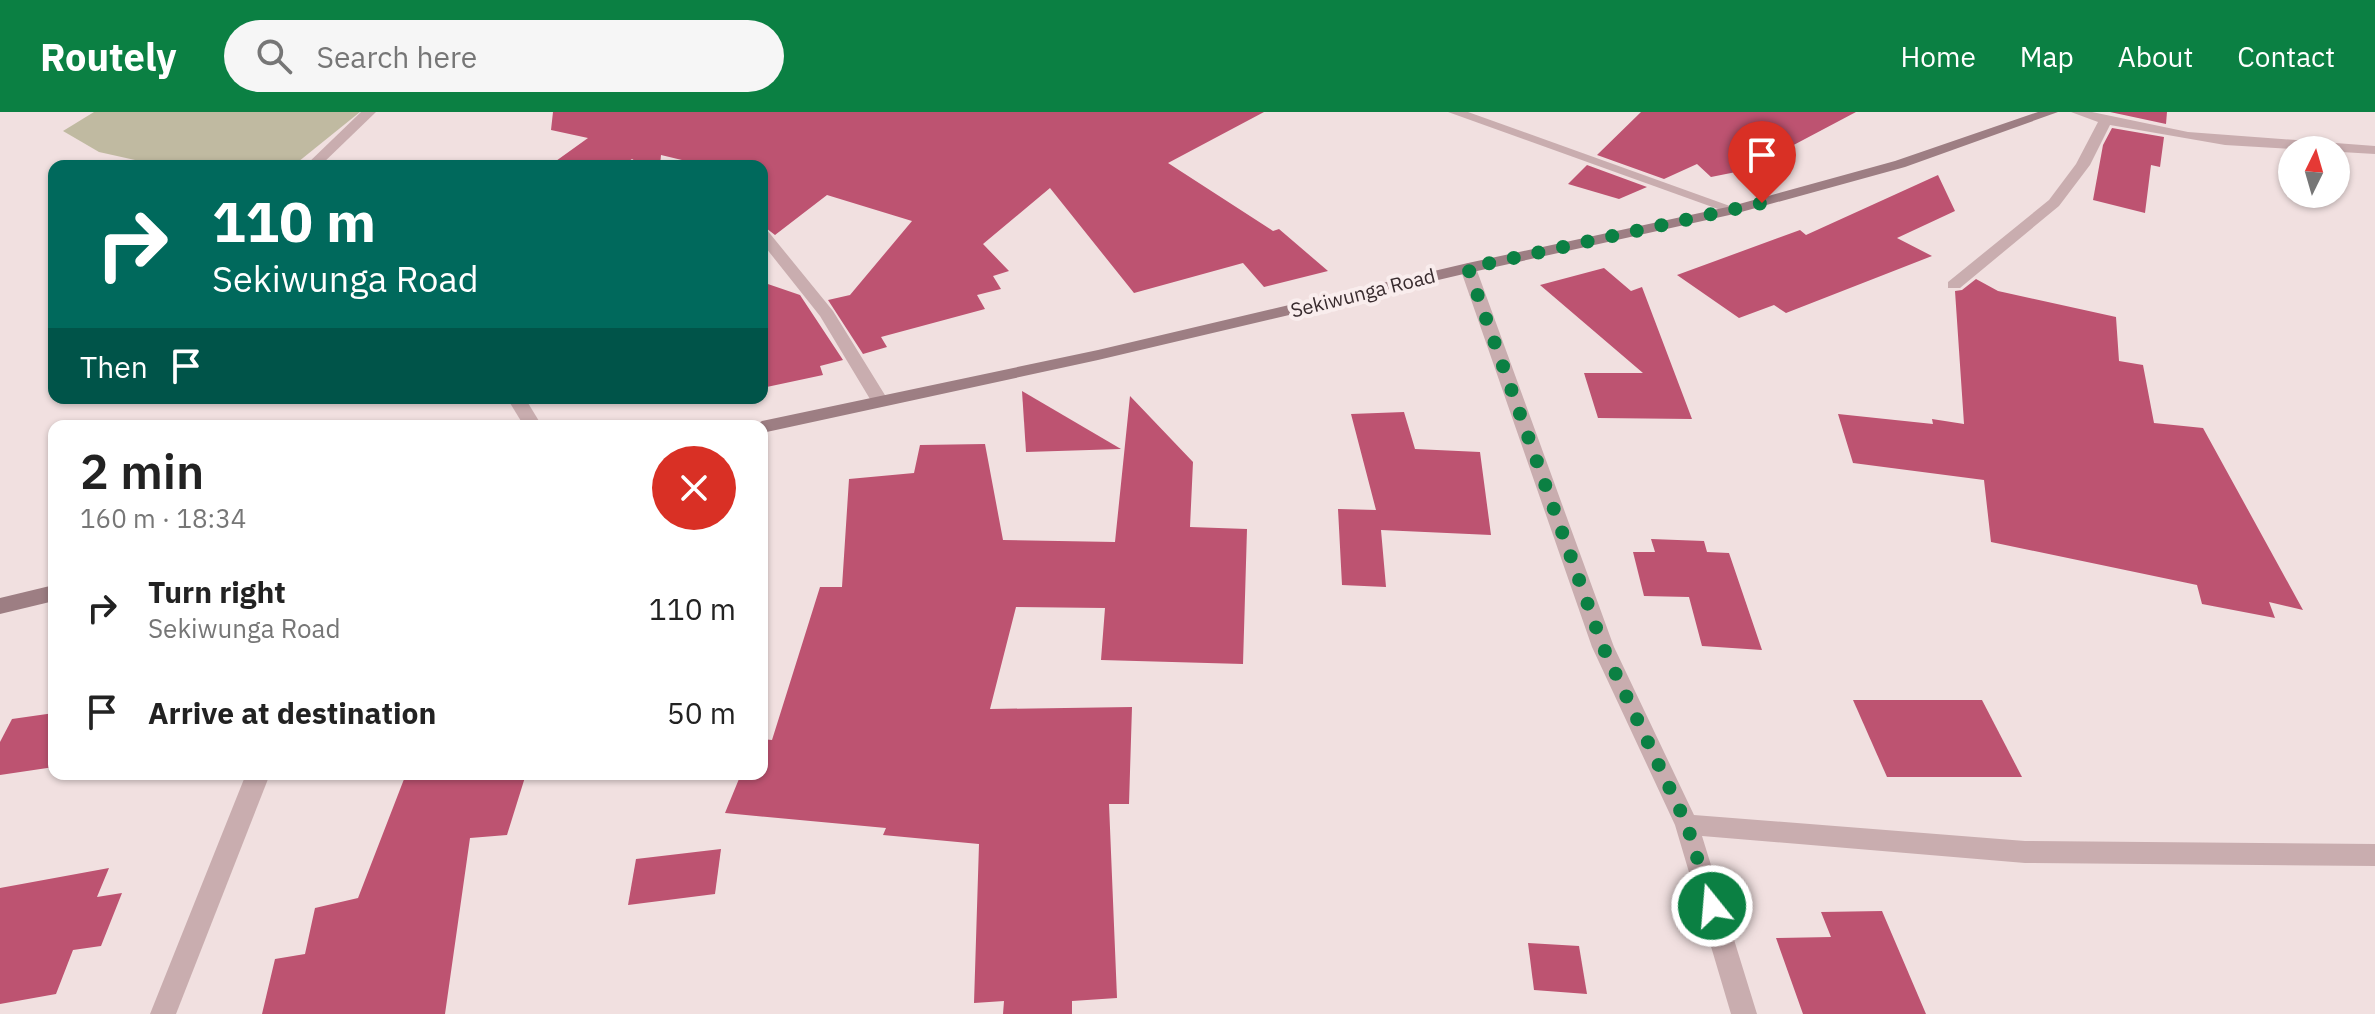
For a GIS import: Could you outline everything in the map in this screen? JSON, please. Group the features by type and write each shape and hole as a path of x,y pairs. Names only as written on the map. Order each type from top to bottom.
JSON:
{"main road":[{"name":"Sekiwunga Road","path":"768,426 1098,355 1468,268 1734,210 1900,164 2051,112"},
{"path":"0,606 48,594"}],"street":[{"path":"318,160 369,112"},
{"path":"1455,112 1734,210"},
{"path":"2078,112 2105,121 2182,135 2375,150"},
{"path":"1954,285 2054,203 2083,165 2105,121"},
{"path":"768,240 827,314 879,400"},
{"path":"1468,268 1603,647 1687,825 1744,1014"},
{"path":"163,1014 256,780"},
{"path":"1687,825 2025,852 2375,855"}],"shaded area":[{"path":"94,112 360,112 300,160 135,160 99,152 63,131"}],"building":[{"path":"553,112 1264,112 1168,163 1273,231 1279,229 1328,271 1264,287 1243,263 1134,293 1050,188 983,244 1009,271 993,276 1001,289 977,295 985,309 881,337 887,347 863,354 828,300 850,295 912,221 827,195 775,235 768,230 768,160 682,160 661,155 661,160 557,160 588,138 551,130"},
{"path":"1641,112 1856,112 1746,170 1711,177 1697,164 1664,179 1597,155"},
{"path":"2110,112 2167,112 2166,124"},
{"path":"2112,128 2164,137 2160,167 2151,165 2145,213 2093,200 2103,145"},
{"path":"1587,165 1647,187 1619,199 1568,184"},
{"path":"1938,175 1955,211 1897,238 1932,256 1786,313 1774,305 1739,318 1677,275 1800,230 1806,235"},
{"path":"1604,268 1631,291 1642,287 1692,419 1598,418 1584,373 1643,373 1540,285"},
{"path":"1976,279 1998,291 2116,317 2119,361 2143,365 2154,423 2203,428 2303,610 2269,602 2275,618 2202,604 2197,585 1991,542 1984,480 1853,463 1838,414 1933,424 1932,419 1964,424 1955,291 1962,290"},
{"path":"768,284 800,295 843,360 820,366 823,375 768,387"},
{"path":"1022,391 1121,449 1026,452"},
{"path":"1130,396 1193,462 1190,527 1247,529 1243,664 1101,660 1105,608 1016,607 990,709 1132,707 1129,804 1109,804 1117,998 1072,1001 1072,1014 1003,1014 1004,1001 974,1003 979,844 883,835 886,828 725,813 739,780 768,780 768,740 772,740 820,587 842,587 849,479 914,473 920,445 985,444 1003,540 1115,542"},
{"path":"1404,412 1415,449 1480,452 1491,535 1381,530 1386,587 1342,585 1338,509 1376,510 1351,414"},
{"path":"1651,539 1704,541 1707,552 1729,553 1762,650 1702,646 1689,597 1644,596 1633,552 1655,552"},
{"path":"1853,700 1982,700 2022,777 1887,777"},
{"path":"48,714 48,768 0,775 0,742 12,719"},
{"path":"404,780 524,780 507,835 470,838 445,1014 262,1014 275,959 305,954 315,908 358,898"},
{"path":"721,849 715,894 628,905 636,859"},
{"path":"109,868 97,897 122,893 101,946 73,950 56,994 0,1004 0,888"},
{"path":"1882,911 1926,1014 1803,1014 1776,938 1831,937 1821,912"},
{"path":"1528,943 1579,946 1587,994 1534,990"}],"route":[{"path":"1712,906 1687,825 1603,647 1468,268 1762,203"}]}
